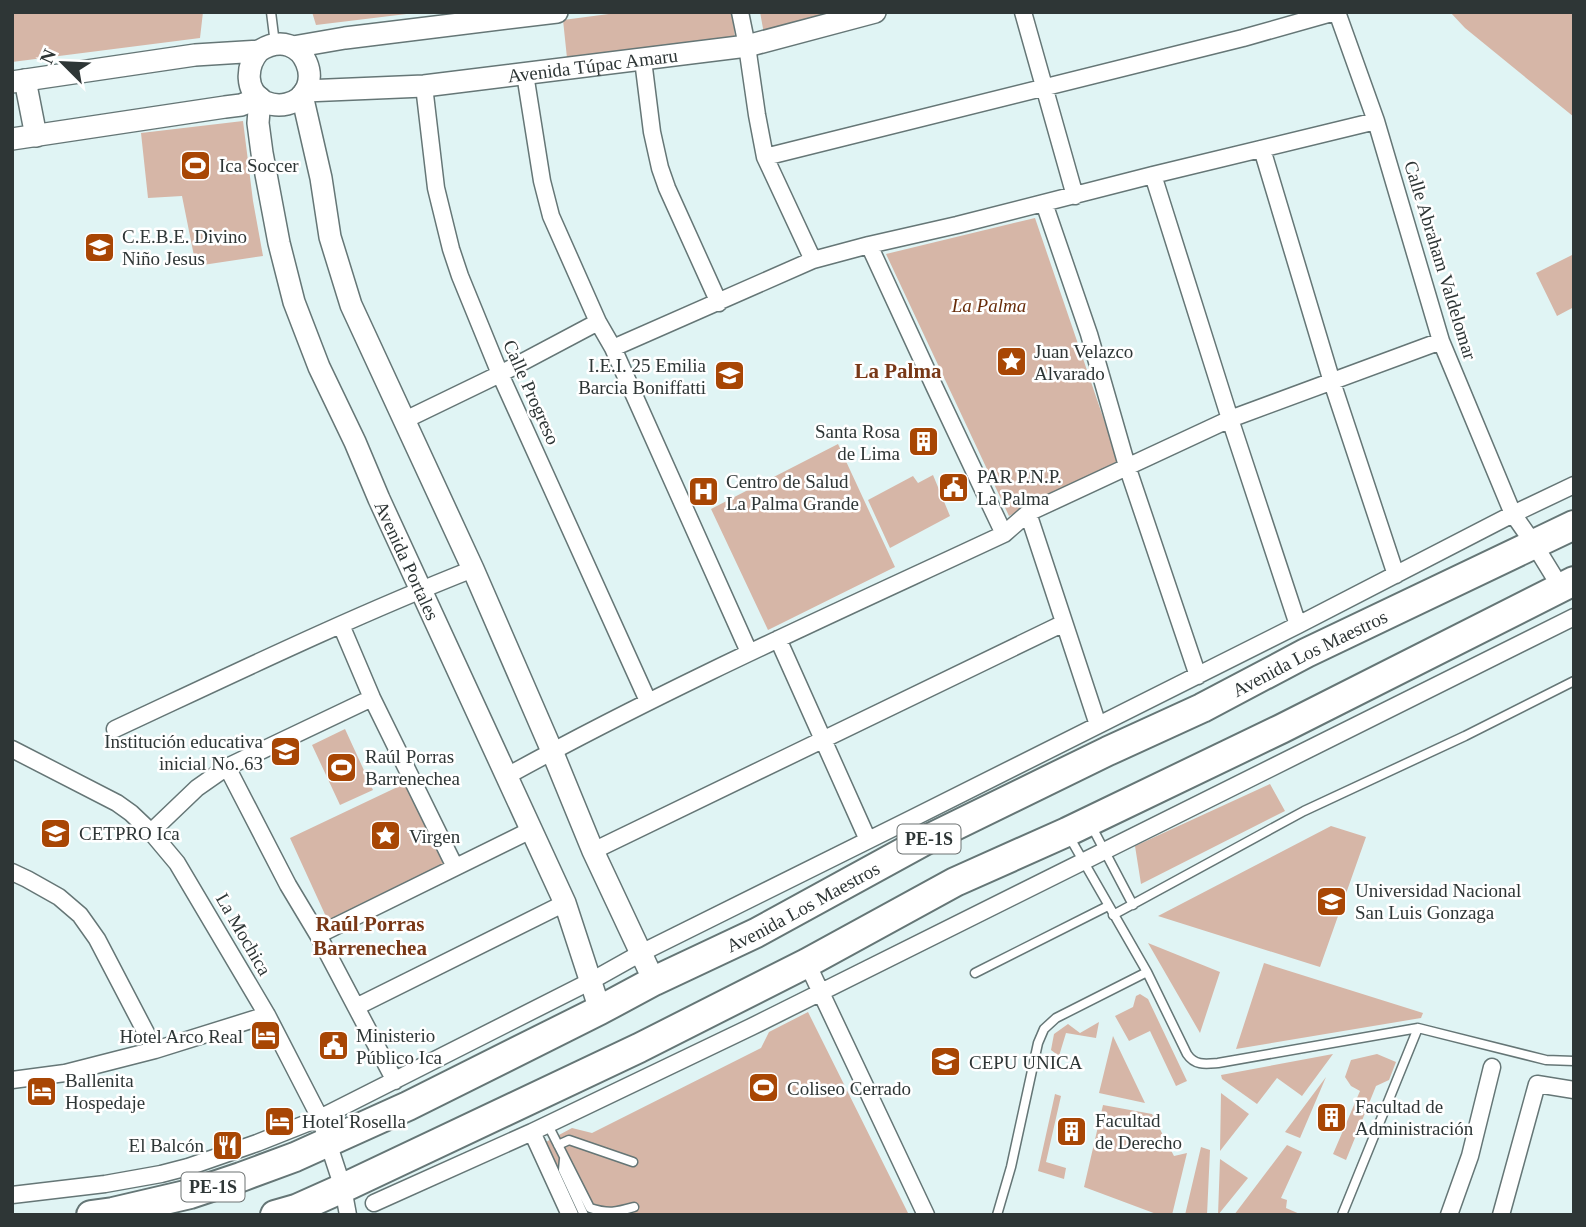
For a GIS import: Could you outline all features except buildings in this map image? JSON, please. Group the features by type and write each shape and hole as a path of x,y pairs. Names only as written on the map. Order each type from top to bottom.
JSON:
{"highway":[{"name":"Avenida Los Maestros","path":"91,1215 190,1194 273,1166 325,1130 408,1106 654,981 756,933 937,835 1202,708 1306,653 1574,524"},
{"name":"PE-1S","path":"289,1213 345,1202 807,963 955,882 1078,827 1280,729 1567,585"}],"street":[{"path":"36,136 19,81 195,55 557,12"},
{"path":"740,12 765,157 813,260"},
{"name":"Avenida Túpac Amaru","path":"303,93 424,86 747,46 875,12"},
{"path":"1023,12 1075,196"},
{"path":"765,157 1243,38 1336,12"},
{"name":"Calle Abraham Valdelomar","path":"1336,12 1376,121 1441,341 1513,514 1567,585"},
{"path":"276,47 300,52 306,59 310,77 303,93 284,105 267,103 259,98 251,87 249,78 253,58 276,47"},
{"path":"643,60 652,131 660,168 719,303"},
{"path":"525,74 542,181 551,216 598,322 613,348 748,652"},
{"name":"Calle Progreso","path":"424,86 436,188 460,276 500,374 648,701"},
{"path":"303,93 330,237 351,305 473,569 593,851 654,981"},
{"path":"12,139 241,105 259,98"},
{"name":"Avenida Portales","path":"259,98 257,123 262,153 279,243 294,302 319,366 565,903 600,1010"},
{"path":"613,348 813,260 869,244 957,225 1376,121"},
{"path":"1262,149 1332,382 1396,575"},
{"path":"1153,175 1298,625"},
{"path":"1044,203 1089,334 1127,466 1198,676"},
{"path":"869,244 1004,534"},
{"path":"405,420 598,322"},
{"path":"507,776 648,701 748,652 1004,534 1028,513 1127,466 1230,419 1441,341"},
{"path":"12,1195 161,1174 257,1143 325,1130 395,1081 641,953 1198,676 1574,485"},
{"path":"1028,513 1098,725"},
{"path":"115,729 341,625 473,569"},
{"path":"345,1202 360,1191 369,1195 375,1209 820,993 1574,617"},
{"path":"593,851 1064,623"},
{"path":"341,625 372,698 455,867"},
{"path":"778,639 868,840"},
{"path":"151,832 197,788 228,767 372,698"},
{"name":"La Mochica","path":"12,748 117,803 151,832 177,863 267,1015 325,1130 345,1202"},
{"path":"228,767 288,885 318,935 395,1081"},
{"path":"318,935 531,830"},
{"path":"12,872 59,897 80,915 97,939 155,1050"},
{"path":"356,1007 565,903"},
{"path":"807,963 926,1215"},
{"path":"12,1080 65,1073 155,1050 267,1015"},
{"path":"1449,1215 1470,1156 1492,1067"},
{"path":"1501,1215 1537,1084 1574,1090"},
{"path":"532,1132 570,1215"}],"lane":[{"path":"271,12 276,47"},
{"path":"1113,915 1304,811 1465,736 1574,681"},
{"path":"1078,827 1105,851 1133,905"},
{"path":"1078,827 1083,862 1147,972 1187,1055 1194,1062 1205,1064 1418,1028 1546,1060 1574,1061"},
{"path":"975,973 1108,906"},
{"path":"997,1215 1011,1167 1038,1043 1044,1029 1056,1018 1147,972"},
{"path":"1342,1215 1418,1028"},
{"path":"548,1125 590,1208 615,1213 634,1207"},
{"path":"558,1145 569,1140 633,1162"},
{"path":"564,1158 563,1170 584,1215"}],"green space":[{"path":"12,12 203,12 200,38 12,62"},
{"path":"312,12 423,12 316,25"},
{"path":"624,12 732,12 735,37 567,58 563,20"},
{"path":"760,12 848,12 764,34"},
{"path":"1450,12 1574,12 1574,117 1465,28"},
{"name":"Ica Soccer","path":"243,121 263,256 196,266 182,196 148,198 141,133"},
{"name":"La Palma","path":"1035,218 1118,461 1009,516 886,254"},
{"path":"1574,254 1574,307 1557,316 1536,273"},
{"path":"838,444 895,567 768,630 711,509"},
{"path":"933,475 950,516 890,548 868,500 913,476 918,483"},
{"name":"Raúl Porras Barrenechea","path":"345,729 373,790 340,805 312,745"},
{"name":"Raúl Porras Barrenechea","path":"408,782 447,865 328,921 290,838"},
{"path":"1270,784 1285,811 1141,884 1135,846"},
{"path":"1331,826 1366,837 1320,967 1158,916"},
{"path":"1148,943 1220,972 1200,1033"},
{"path":"1264,963 1423,1013 1421,1018 1236,1049"},
{"path":"1140,994 1148,999 1187,1081 1176,1086 1150,1031 1129,1041 1115,1016 1133,1007 1136,996"},
{"name":"Coliseo Cerrado","path":"808,1012 909,1215 579,1215 544,1143 572,1128 592,1133 761,1048 769,1032"},
{"path":"1099,1022 1096,1038 1066,1033 1059,1056 1051,1050 1054,1034 1068,1024 1080,1033"},
{"path":"1113,1036 1145,1103 1099,1093"},
{"path":"1333,1054 1302,1096 1277,1078 1257,1104 1222,1079 1221,1075"},
{"path":"1377,1054 1396,1062 1389,1080 1376,1086 1346,1160 1333,1154 1360,1091 1351,1086 1345,1077 1351,1060"},
{"path":"1326,1077 1300,1138 1285,1132"},
{"path":"1221,1093 1249,1114 1220,1151"},
{"path":"1055,1094 1061,1096 1046,1162 1066,1168 1064,1179 1038,1171"},
{"path":"1103,1105 1152,1114 1174,1156 1187,1153 1172,1215 1159,1215 1084,1187"},
{"path":"1287,1145 1302,1152 1281,1198 1287,1200 1286,1208 1302,1215 1234,1215"},
{"path":"1201,1147 1210,1150 1207,1215 1185,1215"},
{"path":"1220,1159 1248,1178 1218,1215"}],"place":[{"name":"Ica Soccer","path":"196,165"},
{"name":"C.E.B.E. Divino Niño Jesus","path":"99,247"},
{"name":"Juan Velazco Alvarado","path":"1011,362"},
{"name":"I.E.I. 25 Emilia Barcia Boniffatti","path":"729,376"},
{"name":"Santa Rosa de Lima","path":"923,442"},
{"name":"PAR P.N.P. La Palma","path":"954,487"},
{"name":"Centro de Salud La Palma Grande","path":"703,492"},
{"name":"Institución educativa inicial No. 63","path":"286,752"},
{"name":"Raúl Porras Barrenechea","path":"342,767"},
{"name":"CETPRO Ica","path":"56,833"},
{"name":"Virgen","path":"386,836"},
{"name":"Universidad Nacional San Luis Gonzaga","path":"1332,901"},
{"name":"Hotel Arco Real","path":"266,1036"},
{"name":"Ministerio Público Ica","path":"333,1046"},
{"name":"CEPU UNICA","path":"946,1062"},
{"name":"Coliseo Cerrado","path":"764,1088"},
{"name":"Ballenita Hospedaje","path":"42,1091"},
{"name":"Facultad de Administración","path":"1332,1117"},
{"name":"Hotel Rosella","path":"279,1121"},
{"name":"Facultad de Derecho","path":"1072,1131"},
{"name":"El Balcón","path":"227,1145"}],"district":[{"name":"La Palma","path":"898,371"},
{"name":"Raúl Porras Barrenechea","path":"370,936"}]}
